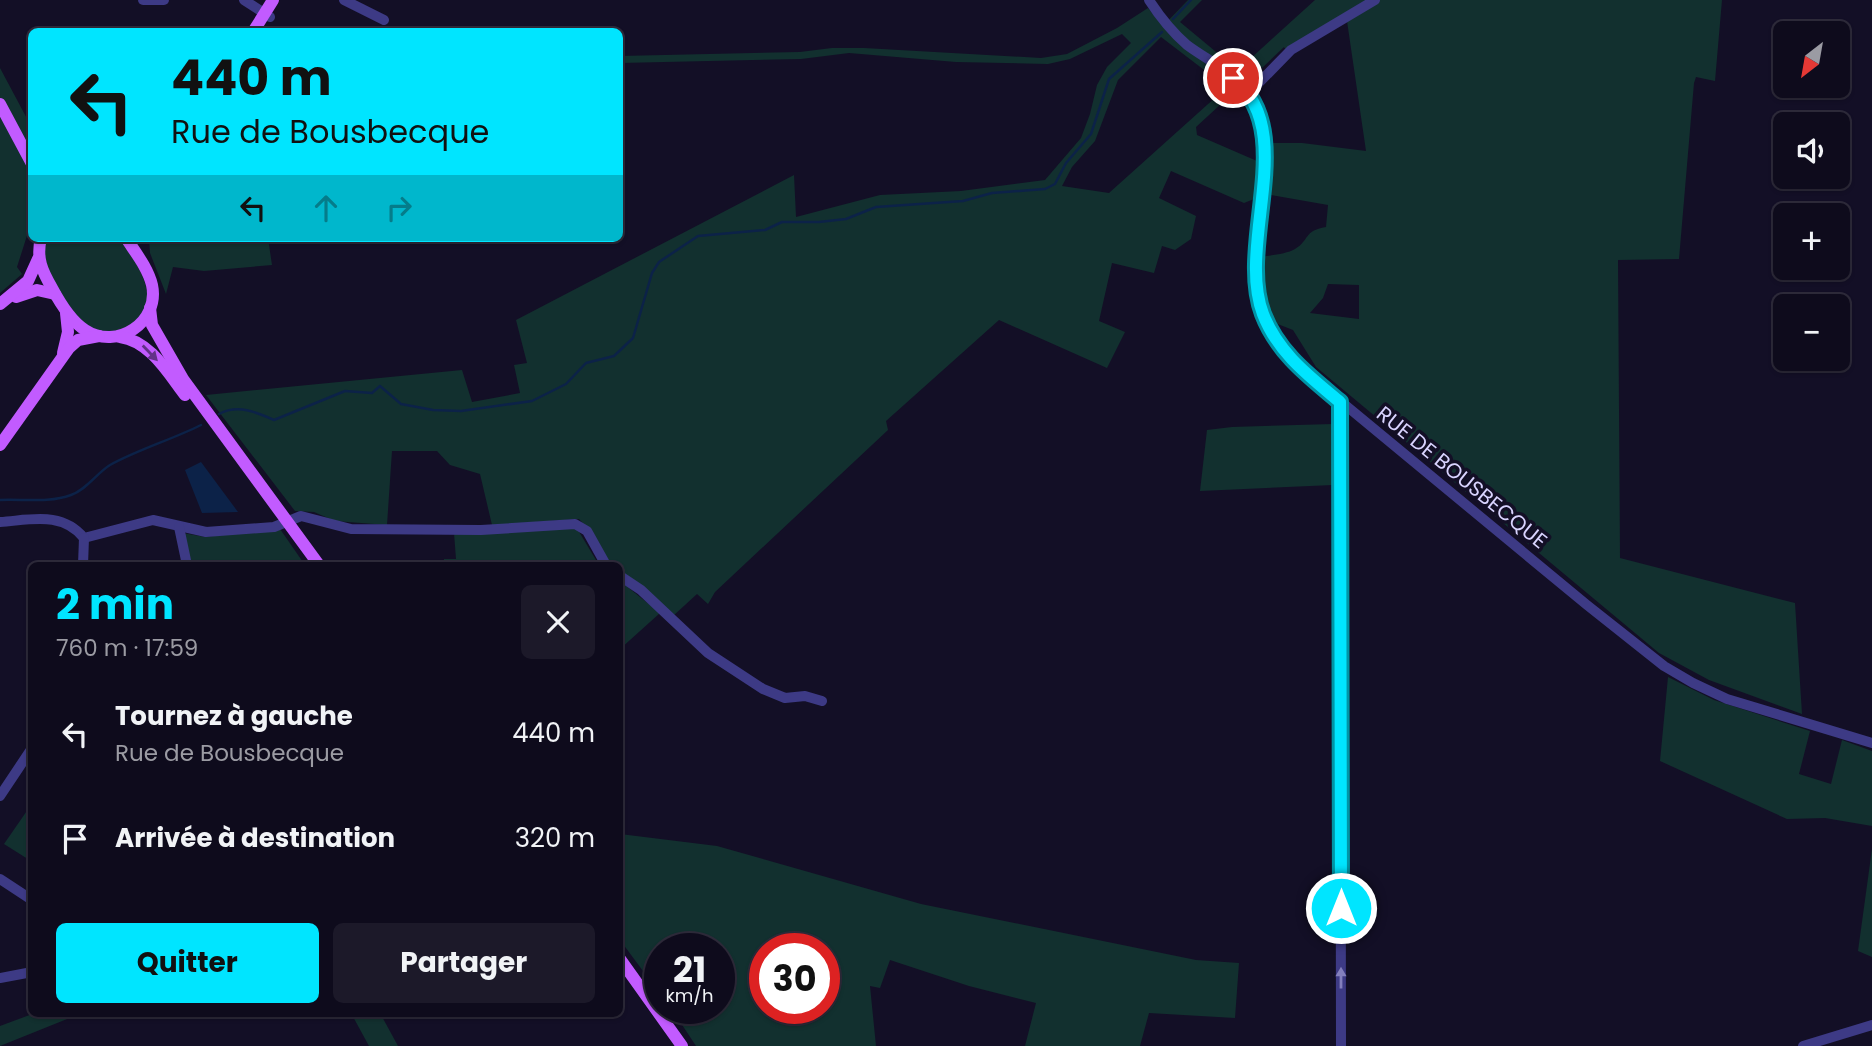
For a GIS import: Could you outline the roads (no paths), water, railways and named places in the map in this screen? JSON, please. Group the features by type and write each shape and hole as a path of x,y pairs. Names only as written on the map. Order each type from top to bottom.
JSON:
{"main road":[{"path":"262,28 273,0"},
{"path":"256,28 281,0"},
{"path":"0,104 28,155"},
{"path":"0,304 28,281 38,258 40,242"},
{"path":"128,242 151,282 152,325 176,368 273,505"},
{"path":"136,254 137,242"},
{"path":"38,258 68,321 65,346 56,366"},
{"path":"0,304 37,290 58,299 80,327 99,336"},
{"path":"116,337 137,327 150,309"},
{"path":"0,445 76,341 99,336 138,342 152,355 317,562"},
{"path":"0,456 31,411 46,381"},
{"path":"623,963 682,1046"}],"street":[{"path":"143,0 164,0"},
{"path":"244,0 267,15"},
{"path":"344,0 384,20"},
{"name":"RUE DE BOUSBECQUE","path":"1149,0 1177,36 1240,83 1249,93 1259,116 1265,151 1254,272 1260,305 1272,333 1288,356 1340,402 1664,666 1727,699 1872,743"},
{"path":"1249,93 1291,50 1375,0"},
{"path":"1340,402 1341,1046"},
{"path":"84,538 149,520 200,531 223,532 274,527 301,516 351,528 467,530 575,524 587,531 604,562"},
{"path":"0,522 57,519 69,524 84,538 83,562"},
{"path":"179,527 186,562"},
{"path":"623,578 640,590 708,653 763,689 785,698 805,696 822,701"},
{"path":"0,796 28,754"},
{"path":"0,879 28,897"},
{"path":"0,978 28,973"},
{"path":"1802,1046 1872,1025"}],"water":[{"path":"201,462 238,512 202,513 185,470"}],"waterway":[{"path":"1173,19 1191,0"},
{"path":"219,414 240,409 274,420 345,391 372,393 380,386 401,404 433,410 461,411 532,401 566,384 586,363 614,356 633,338 652,273 659,262 698,236 765,230 782,222 846,219 876,207 963,201 992,193 1045,189 1055,184 1066,163 1091,134 1109,79 1162,32"},
{"path":"0,500 45,500 71,495 110,465 201,425"}]}
